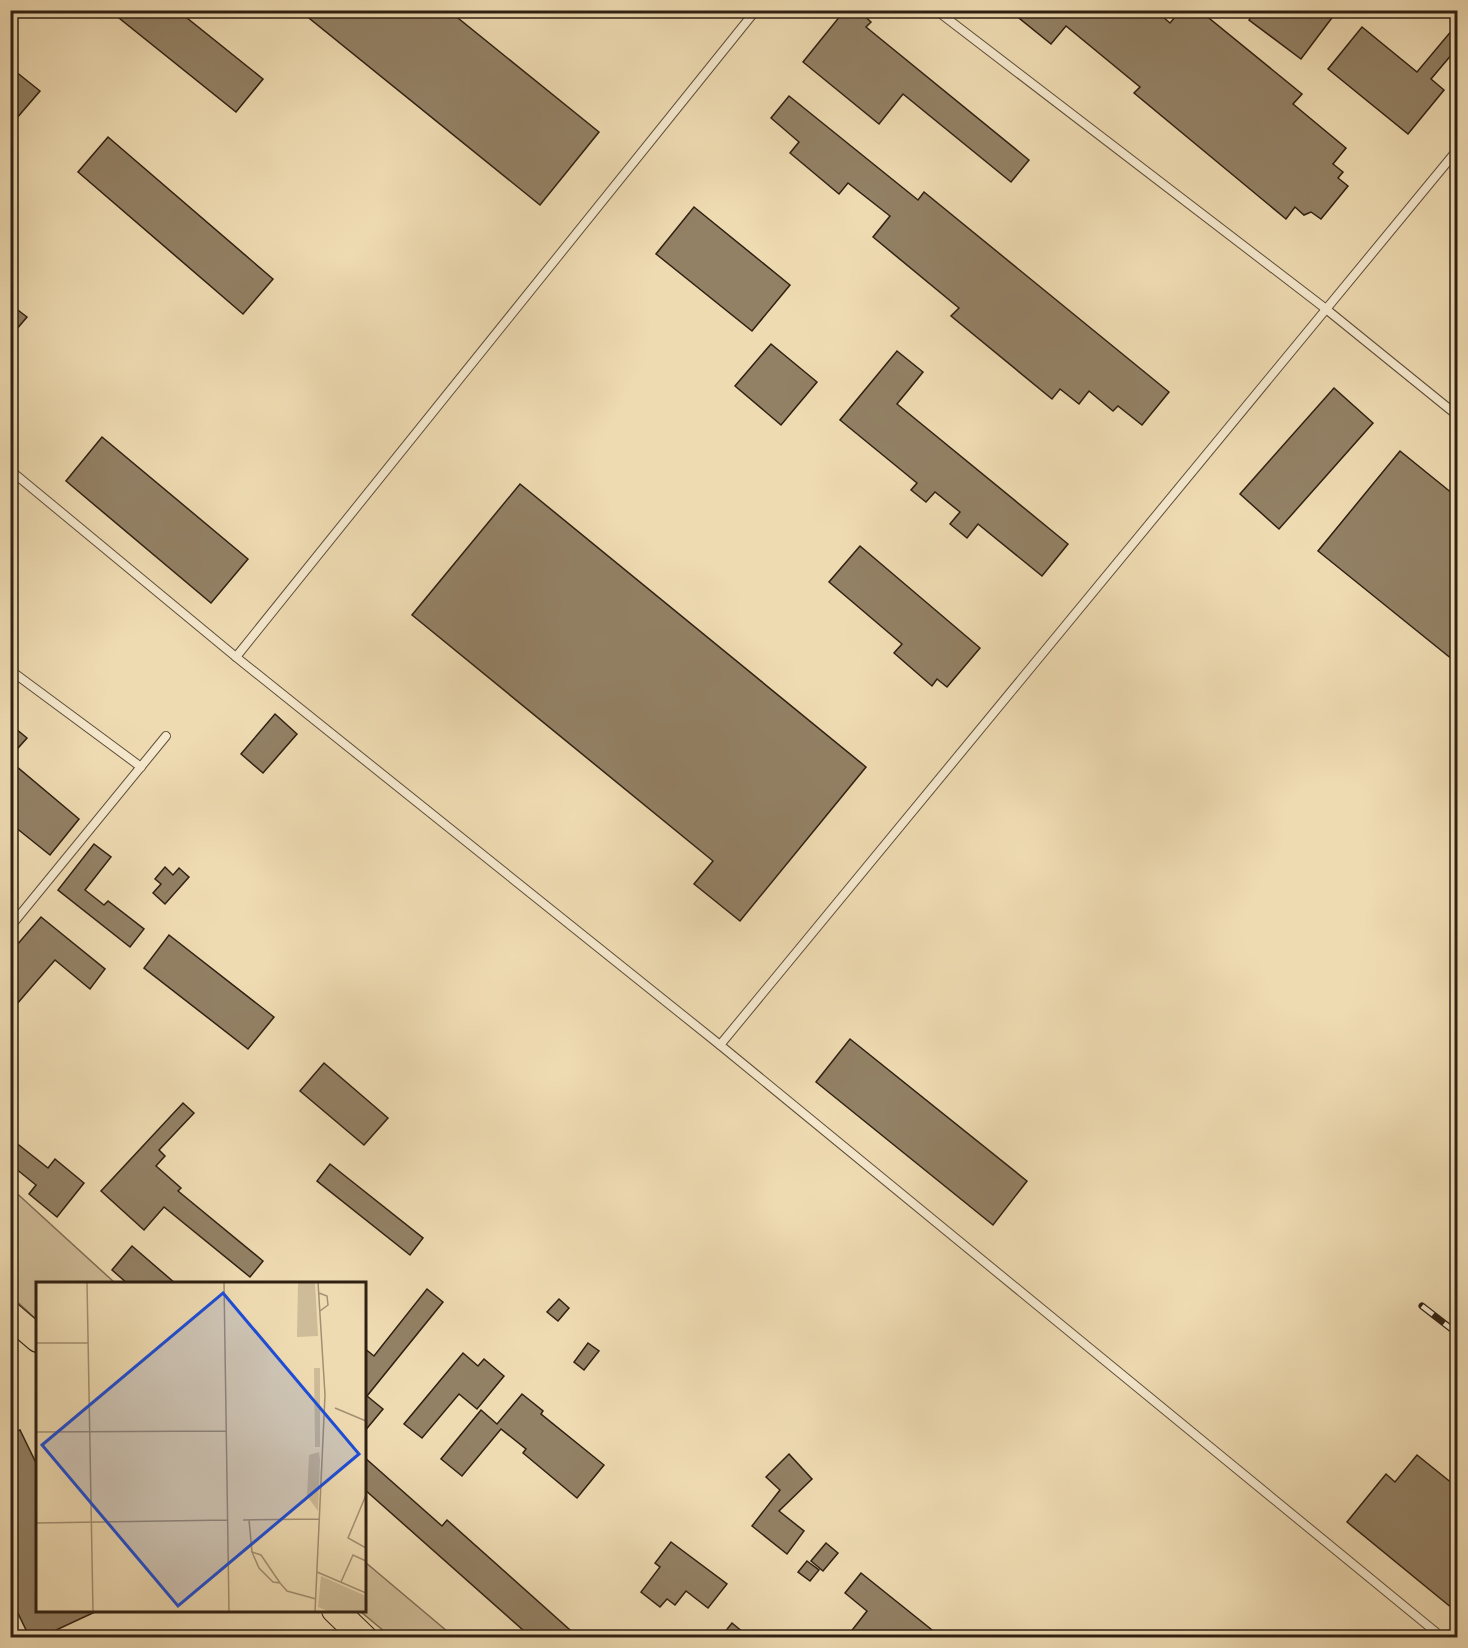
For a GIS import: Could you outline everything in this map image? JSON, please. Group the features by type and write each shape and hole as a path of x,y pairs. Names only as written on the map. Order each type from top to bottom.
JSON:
{"main road":[{"path":"10,1315 36,1337"},
{"path":"336,1612 364,1638"}],"lane":[{"path":"236,657 756,10"},
{"path":"936,10 1326,309 1458,416"},
{"path":"720,1044 1458,149"},
{"path":"10,470 236,657 720,1044 1443,1638"},
{"path":"10,670 141,767"},
{"path":"10,927 166,736"}],"shaded area":[{"path":"11,1188 114,1282 36,1282 36,1319 11,1296"},
{"path":"366,1563 454,1637 391,1637 361,1612 366,1612"}],"building":[{"path":"109,10 177,10 263,79 236,112"},
{"path":"299,10 448,10 599,132 540,205"},
{"path":"845,10 858,10 871,22 866,27 1029,160 1011,182 903,94 879,124 803,62"},
{"path":"1025,10 1155,10 1170,23 1181,10 1199,10 1302,94 1293,104 1346,148 1333,164 1343,172 1338,178 1348,186 1321,219 1311,212 1304,215 1295,207 1286,219 1134,93 1140,87 1066,26 1051,44 1019,18"},
{"path":"1256,10 1328,10 1334,15 1301,59 1249,20"},
{"path":"1458,23 1458,47 1431,79 1444,90 1408,134 1328,69 1362,27 1417,72"},
{"path":"10,67 40,91 10,126"},
{"path":"789,96 918,200 924,192 1169,392 1142,425 1118,406 1113,411 1089,391 1079,404 1060,389 1052,399 951,316 959,308 873,237 890,216 848,183 839,194 790,153 799,142 771,118"},
{"path":"108,137 273,279 243,314 78,172"},
{"path":"694,207 790,285 752,331 656,254"},
{"path":"10,304 27,317 10,337"},
{"path":"771,344 817,382 781,425 735,386"},
{"path":"897,351 923,372 897,404 1068,544 1042,576 978,524 967,538 950,524 960,512 935,492 926,502 911,490 917,483 840,420"},
{"path":"1334,388 1373,423 1279,529 1240,494"},
{"path":"102,437 248,559 211,603 66,481"},
{"path":"1400,451 1458,498 1458,664 1318,551"},
{"path":"520,484 866,767 740,921 694,884 713,861 412,615"},
{"path":"860,546 980,648 947,687 937,679 932,686 894,653 902,644 829,582"},
{"path":"275,714 297,734 263,773 241,754"},
{"path":"10,724 27,738 10,757"},
{"path":"10,761 79,819 50,855 10,823"},
{"path":"94,844 111,857 85,890 104,905 108,901 144,929 130,947 58,890"},
{"path":"165,867 173,875 179,868 189,877 165,904 153,893 161,884 155,879"},
{"path":"41,917 105,969 90,989 55,960 10,1012 10,953"},
{"path":"169,935 274,1017 248,1049 144,968"},
{"path":"850,1039 1027,1181 993,1225 816,1082"},
{"path":"324,1063 388,1118 364,1145 300,1091"},
{"path":"183,1103 194,1113 159,1150 165,1156 156,1166 181,1188 178,1191 263,1261 250,1277 164,1207 144,1230 101,1191"},
{"path":"10,1138 48,1168 55,1159 84,1183 57,1217 29,1194 36,1185 10,1164"},
{"path":"330,1164 423,1238 410,1255 317,1181"},
{"path":"132,1246 174,1282 126,1282 112,1270"},
{"path":"427,1289 443,1302 367,1396 383,1409 366,1430 366,1350 374,1356"},
{"path":"559,1299 569,1308 558,1321 547,1312"},
{"path":"588,1343 599,1351 584,1370 574,1362"},
{"path":"463,1353 478,1366 484,1359 504,1376 477,1409 459,1394 422,1438 404,1424"},
{"path":"522,1394 543,1411 541,1414 604,1465 577,1498 523,1453 526,1449 501,1429 462,1476 441,1459 481,1410 497,1424"},
{"path":"20,1430 36,1463 36,1612 95,1612 39,1638 30,1638 10,1597 10,1434"},
{"path":"789,1454 812,1479 779,1511 804,1531 787,1554 752,1526 780,1490 766,1477"},
{"path":"1417,1455 1458,1488 1458,1613 1347,1522 1386,1474 1395,1482"},
{"path":"366,1459 442,1526 447,1520 579,1638 532,1638 366,1491"},
{"path":"671,1542 727,1584 708,1608 686,1591 675,1605 667,1599 660,1607 641,1592 660,1567 655,1563"},
{"path":"826,1543 838,1553 823,1571 811,1561"},
{"path":"807,1561 819,1570 810,1581 798,1572"},
{"path":"861,1573 942,1638 846,1638 867,1611 845,1593"},
{"path":"732,1623 750,1638 720,1638"}],"railway":[{"path":"1422,1306 1458,1334"}]}
